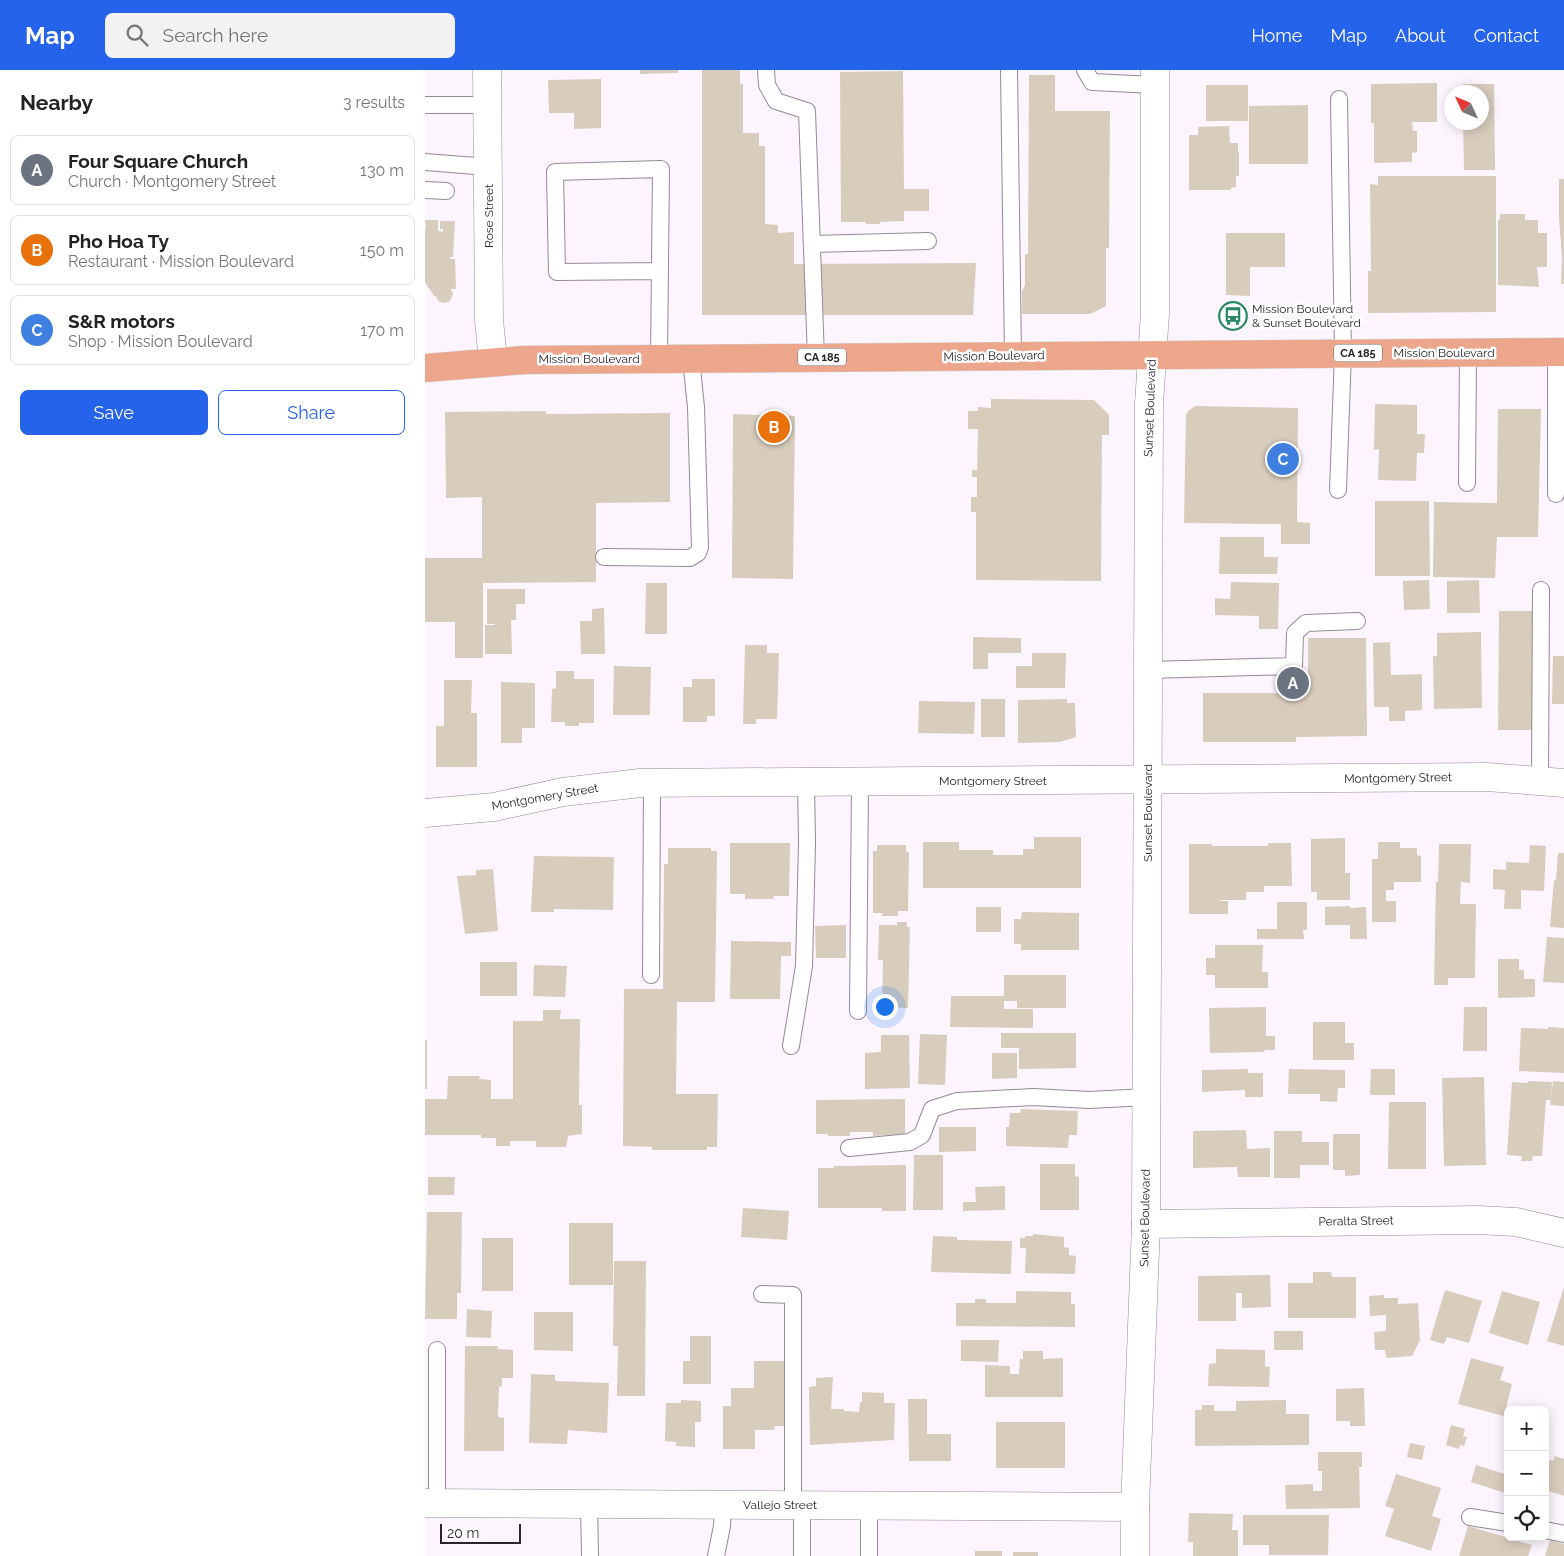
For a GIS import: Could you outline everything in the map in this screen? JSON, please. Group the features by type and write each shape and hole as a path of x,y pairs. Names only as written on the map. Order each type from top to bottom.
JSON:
{"main road":[{"name":"Mission Boulevard","path":"425,368 493,361 524,360 1560,352"}],"street":[{"name":"Rose Street","path":"487,70 489,320 493,361"},
{"name":"Sunset Boulevard","path":"1135,1556 1135,1507 1146,1224 1149,404 1155,313 1155,77"},
{"name":"Montgomery Street","path":"425,813 494,807 563,792 652,783 1487,778 1552,782"},
{"name":"Peralta Street","path":"1146,1224 1478,1220 1516,1222 1564,1232"},
{"name":"Vallejo Street","path":"431,1503 1135,1507"}],"lane":[{"path":"766,70 767,85 776,102 807,111 816,358"},
{"path":"1009,70 1013,356"},
{"path":"1085,70 1092,82 1155,77"},
{"path":"1339,99 1343,353 1339,490"},
{"path":"425,105 488,105"},
{"path":"425,162 489,167"},
{"path":"659,359 660,271 661,169 555,172 557,272 660,271"},
{"path":"425,190 446,191"},
{"path":"812,244 928,240"},
{"path":"1467,483 1468,352"},
{"path":"1556,494 1560,352"},
{"path":"604,557 690,558 698,553 700,547 696,407 691,359"},
{"path":"1541,590 1552,782"},
{"path":"1149,670 1294,666 1295,634 1306,623 1357,621"},
{"path":"791,1046 804,966 807,843 806,782"},
{"path":"858,1012 861,782"},
{"path":"651,975 652,783"},
{"path":"849,1148 910,1142 922,1135 932,1109 957,1101 1033,1097 1089,1100 1147,1097"},
{"path":"762,1294 793,1295 797,1506 801,1556"},
{"path":"431,1503 437,1350"},
{"path":"589,1504 590,1556"},
{"path":"715,1556 722,1526 723,1505"},
{"path":"869,1506 869,1556"},
{"path":"1470,1517 1504,1523"},
{"path":"1549,1531 1564,1534"}],"building":[{"path":"640,70 678,70 678,73 640,74"},
{"path":"702,70 740,70 740,84 743,84 743,133 759,133 759,146 765,146 765,224 778,225 778,233 794,232 794,264 976,263 973,315 702,315"},
{"path":"903,71 904,189 929,189 929,211 904,211 904,221 880,222 880,224 841,222 840,72"},
{"path":"1029,75 1055,75 1055,111 1110,111 1109,248 1106,248 1106,306 1090,314 1022,314 1022,292 1025,285 1025,254 1028,254"},
{"path":"601,79 601,128 574,129 574,113 549,113 548,80"},
{"path":"1437,83 1437,122 1412,122 1413,131 1417,131 1417,152 1412,153 1412,162 1374,163 1374,123 1371,123 1371,84"},
{"path":"1494,84 1495,170 1464,170 1463,130 1489,130 1489,85 1463,85"},
{"path":"1206,85 1248,85 1248,121 1206,121"},
{"path":"1308,105 1308,164 1249,164 1249,106"},
{"path":"1229,126 1230,143 1238,143 1239,176 1236,176 1236,187 1231,188 1231,190 1189,190 1189,135 1198,135 1198,127"},
{"path":"1378,176 1496,176 1496,312 1368,313 1368,271 1371,271 1370,184 1378,185"},
{"path":"1559,179 1564,179 1564,284 1561,284 1562,257"},
{"path":"1500,214 1525,214 1525,220 1538,220 1538,233 1547,233 1547,267 1537,267 1539,287 1498,285 1498,220 1500,219"},
{"path":"425,220 438,220 438,231 443,232 443,229 440,229 440,221 455,221 453,257 450,257 450,259 455,259 456,289 451,289 453,294 450,301 444,303 438,301 425,282"},
{"path":"1226,233 1285,233 1285,267 1250,267 1250,296 1226,295"},
{"path":"991,399 1094,400 1109,415 1109,435 1102,435 1101,581 976,580 976,512 971,512 971,497 977,497 977,477 972,477 972,470 977,470 978,429 968,429 968,411 978,411 978,407 991,408"},
{"path":"1375,404 1417,405 1417,434 1425,434 1424,453 1417,453 1416,481 1378,480 1379,449 1374,450"},
{"path":"1195,406 1298,408 1297,522 1310,523 1310,544 1281,544 1281,524 1184,523 1186,415"},
{"path":"1498,409 1541,409 1538,537 1497,537 1495,578 1433,577 1434,502 1497,503"},
{"path":"546,411 546,414 670,413 670,502 596,503 596,582 483,583 483,658 455,658 455,622 425,622 425,558 482,558 482,497 446,498 445,412"},
{"path":"733,414 795,416 793,579 732,578"},
{"path":"1375,501 1429,501 1430,576 1375,576"},
{"path":"1220,537 1264,537 1264,557 1278,557 1277,574 1219,574"},
{"path":"1429,580 1430,609 1404,610 1403,581"},
{"path":"1479,580 1480,613 1447,613 1447,581"},
{"path":"1231,582 1279,583 1278,629 1259,629 1259,616 1215,615 1215,598 1230,599"},
{"path":"646,583 667,583 667,634 645,634"},
{"path":"487,589 525,589 525,604 516,604 516,620 511,620 512,654 485,654 485,625 495,625 487,624"},
{"path":"604,608 605,654 581,654 580,621 592,621 592,609"},
{"path":"1499,611 1534,611 1533,730 1498,730"},
{"path":"1481,632 1482,708 1434,709 1433,656 1437,656 1437,633"},
{"path":"973,637 1021,638 1021,653 988,653 988,669 973,669"},
{"path":"1308,638 1366,638 1367,736 1296,737 1296,742 1203,742 1203,693 1287,693 1287,686 1308,686"},
{"path":"1390,642 1391,675 1422,674 1422,710 1405,711 1405,721 1389,721 1389,707 1374,707 1373,643"},
{"path":"745,645 767,645 767,653 779,653 777,719 756,719 756,724 743,724"},
{"path":"1032,653 1066,653 1065,688 1016,688 1016,666 1032,666"},
{"path":"1553,656 1564,656 1564,704 1552,704"},
{"path":"614,666 651,667 650,715 613,715"},
{"path":"556,671 574,671 574,679 594,679 594,723 579,723 579,726 565,726 565,722 551,722 552,689 556,688"},
{"path":"692,679 715,679 715,716 707,716 707,722 683,722 683,687 692,687"},
{"path":"444,680 472,680 471,713 477,713 477,767 436,767 436,726 444,726"},
{"path":"501,682 535,683 535,728 522,728 522,743 501,743"},
{"path":"981,699 1005,699 1005,737 981,737"},
{"path":"1067,699 1067,703 1075,703 1076,737 1060,742 1018,743 1018,700"},
{"path":"919,701 975,702 974,734 918,733"},
{"path":"1034,837 1081,837 1081,888 923,888 923,842 959,842 959,850 993,850 993,855 1023,855 1023,849 1034,849"},
{"path":"1345,838 1345,873 1350,873 1350,900 1317,900 1317,892 1311,892 1311,839"},
{"path":"1378,842 1400,842 1400,848 1417,848 1417,855 1421,856 1421,882 1394,882 1394,890 1386,890 1386,901 1396,901 1396,922 1372,922 1372,859 1378,859"},
{"path":"730,843 790,843 789,896 774,896 773,899 745,899 745,894 730,894"},
{"path":"1268,843 1291,843 1292,886 1264,886 1264,892 1246,892 1246,900 1220,900 1228,901 1228,914 1189,914 1189,844 1268,846"},
{"path":"1439,844 1471,844 1470,883 1461,882 1460,904 1476,904 1475,978 1448,978 1448,985 1434,985 1436,882 1438,882"},
{"path":"877,845 906,845 906,852 909,852 908,911 898,911 898,916 882,916 882,913 873,913 873,851 877,851"},
{"path":"1530,845 1546,846 1544,891 1521,890 1521,909 1504,909 1505,890 1493,889 1493,869 1506,870 1506,862 1529,863"},
{"path":"668,848 711,848 711,851 717,851 715,1002 677,1002 676,1094 718,1094 717,1147 707,1147 707,1150 652,1150 652,1147 623,1146 624,989 663,989 664,864 668,864"},
{"path":"1558,853 1564,853 1564,928 1550,927"},
{"path":"534,856 614,857 613,910 554,909 554,912 531,912"},
{"path":"493,869 498,931 465,934 457,876 476,875 476,870"},
{"path":"1277,902 1307,902 1307,930 1303,930 1304,939 1257,939 1257,929 1277,929"},
{"path":"1350,906 1350,908 1366,907 1367,939 1350,939 1350,925 1325,925 1325,907"},
{"path":"976,907 1001,907 1001,932 976,932"},
{"path":"1022,912 1079,913 1079,950 1021,950 1021,944 1014,944 1014,919 1021,919"},
{"path":"897,922 907,922 907,927 910,927 908,1008 882,1007 883,960 878,960 879,925 897,925"},
{"path":"846,925 846,958 816,958 815,926"},
{"path":"1547,937 1564,938 1564,983 1543,982"},
{"path":"731,941 791,942 791,956 781,956 780,999 730,999"},
{"path":"1215,945 1263,945 1262,972 1268,972 1268,988 1215,988 1215,975 1206,975 1206,958 1215,958"},
{"path":"1498,959 1519,959 1519,970 1524,970 1524,979 1535,979 1535,997 1498,998"},
{"path":"480,962 517,962 517,996 480,996"},
{"path":"534,965 567,966 565,997 533,996"},
{"path":"1004,975 1066,975 1066,1008 1017,1008 1017,1001 1004,1001 1004,1009 1033,1009 1033,1028 950,1027 951,996 1004,996"},
{"path":"1266,1007 1266,1036 1275,1036 1275,1050 1210,1053 1209,1008"},
{"path":"1464,1007 1487,1007 1487,1051 1463,1051"},
{"path":"543,1010 561,1010 560,1019 580,1019 579,1105 582,1105 582,1134 568,1136 566,1147 536,1147 536,1141 510,1141 510,1146 496,1146 496,1138 481,1138 481,1135 425,1135 425,1099 447,1099 448,1076 480,1076 479,1079 491,1080 491,1099 513,1099 513,1021 543,1021"},
{"path":"1313,1022 1345,1022 1345,1043 1354,1043 1354,1060 1313,1060"},
{"path":"1548,1027 1564,1028 1564,1073 1519,1071 1521,1028 1548,1029"},
{"path":"1001,1033 1076,1033 1076,1068 1019,1069 1019,1048 1001,1048"},
{"path":"920,1034 947,1035 945,1085 918,1084"},
{"path":"881,1035 909,1035 910,1088 865,1089 865,1053 881,1052"},
{"path":"425,1040 427,1040 427,1089 425,1089"},
{"path":"992,1053 1017,1053 1017,1078 992,1079"},
{"path":"1248,1069 1248,1073 1263,1073 1263,1097 1245,1097 1245,1090 1202,1092 1202,1070"},
{"path":"1289,1069 1345,1070 1345,1088 1338,1088 1337,1102 1320,1101 1320,1094 1288,1094"},
{"path":"1371,1069 1395,1069 1395,1095 1370,1095"},
{"path":"1484,1077 1486,1165 1444,1166 1442,1078"},
{"path":"1528,1081 1552,1082 1551,1100 1546,1100 1542,1156 1533,1156 1532,1161 1521,1161 1522,1156 1507,1155 1512,1082 1528,1083"},
{"path":"1553,1081 1564,1082 1564,1106 1550,1105"},
{"path":"905,1099 905,1134 873,1136 873,1132 850,1132 850,1136 828,1136 828,1134 816,1134 816,1100"},
{"path":"1389,1102 1426,1102 1426,1169 1388,1169"},
{"path":"1021,1109 1078,1111 1077,1135 1069,1135 1068,1148 1006,1146 1006,1127 1009,1127 1010,1113 1020,1113"},
{"path":"939,1127 976,1127 976,1151 939,1152"},
{"path":"1246,1130 1247,1149 1270,1148 1270,1177 1238,1177 1237,1167 1193,1168 1193,1131"},
{"path":"1274,1131 1302,1131 1302,1142 1329,1142 1329,1165 1300,1165 1300,1178 1274,1178"},
{"path":"1333,1134 1360,1134 1360,1175 1345,1176 1345,1170 1333,1170"},
{"path":"914,1155 943,1155 943,1210 913,1210"},
{"path":"1040,1164 1075,1164 1075,1176 1079,1177 1079,1210 1040,1210"},
{"path":"906,1165 906,1211 882,1211 882,1208 818,1208 818,1168"},
{"path":"428,1177 455,1177 454,1195 428,1195"},
{"path":"1005,1186 1005,1210 963,1211 963,1202 976,1202 975,1187"},
{"path":"743,1208 789,1211 787,1240 741,1237"},
{"path":"427,1212 462,1212 461,1293 457,1293 457,1319 425,1319"},
{"path":"569,1223 613,1223 613,1285 569,1285"},
{"path":"1033,1234 1064,1237 1064,1247 1069,1248 1069,1255 1076,1256 1075,1274 1025,1273 1026,1248 1020,1248 1020,1238 1033,1236"},
{"path":"933,1236 957,1237 957,1240 1012,1241 1011,1274 931,1272"},
{"path":"482,1238 513,1238 513,1291 482,1291"},
{"path":"614,1261 646,1261 645,1396 617,1396 618,1346 613,1346"},
{"path":"1313,1272 1331,1272 1332,1277 1356,1277 1356,1318 1288,1318 1288,1283 1313,1283"},
{"path":"1270,1275 1271,1307 1242,1308 1242,1293 1236,1293 1236,1321 1198,1321 1198,1276"},
{"path":"1564,1287 1564,1346 1547,1341"},
{"path":"1445,1290 1482,1301 1469,1343 1447,1337 1444,1344 1430,1340"},
{"path":"1016,1291 1071,1292 1071,1304 1075,1304 1075,1327 956,1326 956,1303 975,1303 975,1299 986,1299 986,1303 1016,1303"},
{"path":"1502,1291 1540,1302 1528,1345 1489,1333"},
{"path":"1384,1295 1384,1298 1398,1298 1398,1304 1418,1303 1420,1340 1412,1356 1386,1358 1385,1350 1375,1350 1374,1332 1386,1331 1386,1315 1370,1316 1369,1296"},
{"path":"467,1309 492,1311 491,1338 466,1337"},
{"path":"534,1312 573,1312 573,1351 534,1350"},
{"path":"1274,1331 1303,1331 1303,1350 1274,1350"},
{"path":"690,1336 711,1336 711,1384 683,1384 683,1361 690,1361"},
{"path":"961,1340 999,1340 998,1362 961,1361"},
{"path":"465,1346 498,1346 498,1349 513,1350 513,1378 502,1378 502,1386 499,1387 498,1417 504,1418 504,1451 464,1451"},
{"path":"1216,1349 1265,1350 1265,1366 1270,1367 1269,1387 1208,1386 1209,1364 1216,1363"},
{"path":"1023,1351 1043,1351 1043,1359 1063,1358 1063,1397 985,1397 985,1365 1010,1366 1010,1374 1019,1374 1020,1359 1023,1359"},
{"path":"1471,1358 1504,1367 1500,1380 1512,1384 1506,1406 1504,1406 1504,1416 1458,1404"},
{"path":"754,1361 784,1361 784,1426 775,1426 774,1430 755,1430 755,1449 723,1449 723,1406 731,1406 731,1388 754,1388"},
{"path":"531,1374 555,1375 555,1381 609,1383 607,1433 568,1430 567,1444 529,1443"},
{"path":"833,1377 831,1409 859,1412 862,1392 884,1393 884,1403 895,1403 894,1440 810,1445 809,1387 816,1386 816,1378"},
{"path":"1364,1388 1365,1426 1350,1426 1350,1421 1336,1421 1336,1389"},
{"path":"908,1399 927,1399 927,1434 951,1434 951,1461 909,1461"},
{"path":"681,1400 701,1401 701,1422 695,1422 695,1447 676,1446 676,1442 665,1441 666,1403 681,1403"},
{"path":"1286,1400 1286,1414 1309,1414 1309,1445 1195,1446 1195,1410 1202,1410 1202,1405 1214,1405 1214,1411 1236,1411 1236,1401"},
{"path":"996,1422 1065,1422 1065,1468 996,1468"},
{"path":"1451,1425 1465,1429 1463,1436 1467,1437 1464,1446 1460,1445 1459,1449 1446,1445"},
{"path":"1410,1443 1425,1446 1422,1460 1407,1457"},
{"path":"1318,1452 1362,1452 1362,1467 1359,1467 1360,1508 1286,1509 1285,1485 1313,1484 1313,1491 1322,1491 1322,1471 1318,1471"},
{"path":"1555,1456 1564,1459 1564,1496 1549,1491 1549,1460 1553,1461"},
{"path":"1476,1465 1504,1474 1504,1493 1471,1482"},
{"path":"1396,1474 1441,1488 1432,1516 1441,1519 1431,1551 1385,1536 1394,1509 1385,1506"},
{"path":"1189,1513 1233,1514 1232,1530 1238,1530 1238,1556 1193,1556 1193,1542 1188,1542"},
{"path":"1243,1515 1329,1515 1328,1555 1269,1555 1269,1545 1243,1545"},
{"path":"1468,1526 1504,1537 1504,1541 1519,1541 1532,1545 1528,1556 1459,1556"},
{"path":"1550,1540 1564,1544 1564,1556 1545,1556"},
{"path":"975,1551 1002,1551 1002,1556 975,1556"},
{"path":"1013,1552 1038,1552 1038,1556 1013,1556"}],"place":[{"name":"Mission Boulevard & Sunset Boulevard","path":"1233,316"},
{"name":"Pho Hoa Ty","path":"774,427"},
{"name":"S&R motors","path":"1283,459"},
{"name":"Four Square Church","path":"1293,683"}]}
